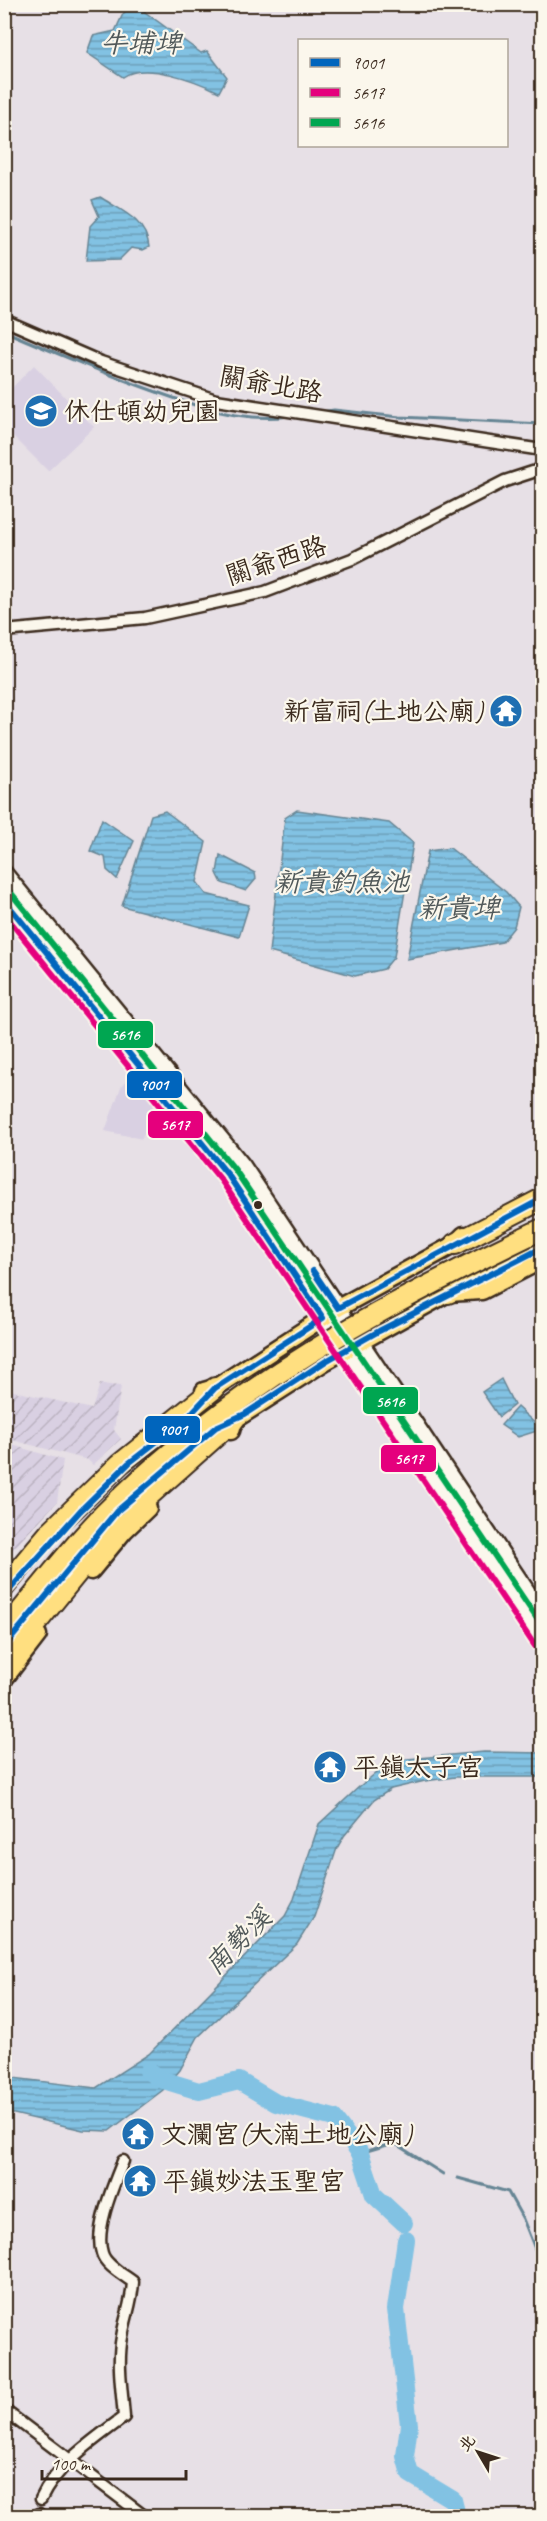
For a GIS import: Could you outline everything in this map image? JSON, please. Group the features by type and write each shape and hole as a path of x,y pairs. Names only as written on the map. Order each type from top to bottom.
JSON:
{"highway":[{"path":"455,1244 540,1203"},
{"path":"4,1613 61,1544 140,1468 254,1375 300,1343 540,1203"},
{"path":"4,1632 64,1559 120,1499 160,1463 253,1388 348,1328 463,1267 543,1229"},
{"path":"448,1293 543,1248"},
{"path":"4,1587 51,1531 120,1464 215,1388"},
{"path":"4,1663 116,1525 234,1420"}],"main road":[{"path":"4,873 242,1165 338,1308 353,1346 543,1641"},
{"path":"4,899 228,1175 323,1318 353,1346 543,1614"},
{"path":"110,1029 123,1018"},
{"path":"4,1648 117,1512 216,1426 234,1420 353,1346 448,1293 479,1272 543,1240"},
{"path":"4,1574 64,1508 125,1450 197,1393 215,1388 338,1308 455,1244"},
{"path":"448,1293 482,1291 543,1260"},
{"path":"4,1597 63,1528 129,1462 206,1402 215,1388"},
{"path":"4,1679 124,1531 232,1431 234,1420"}],"street":[{"name":"關爺北路","path":"4,320 101,362 216,400 543,450"},
{"name":"關爺西路","path":"4,631 145,618 265,592 352,559 505,481 543,470"},
{"path":"41,2499 46,2489 70,2460 124,2417 119,2354 133,2298 133,2282 108,2262 102,2254 102,2219 123,2161"},
{"path":"5,2412 144,2517"}],"shaded area":[{"name":"休仕頓幼兒園","path":"34,365 94,427 48,471 5,428 5,395"},
{"path":"137,1069 157,1094 142,1139 105,1131 121,1087"},
{"path":"100,1384 121,1386 114,1430 121,1439 93,1465 88,1460 5,1438 5,1389 92,1409"},
{"path":"5,1443 63,1460 57,1502 5,1558"}],"water":[{"name":"牛埔埤","path":"131,5 143,5 145,12 201,53 207,51 227,77 219,92 171,74 144,71 123,77 87,53 93,36 115,31 123,14"},
{"path":"100,197 124,211 137,222 147,237 149,247 143,250 131,248 119,260 86,261 90,226 99,216 92,200"},
{"name":"新貴釣魚池","path":"297,810 389,823 413,843 394,957 384,969 355,976 269,952 285,818"},
{"path":"165,811 206,842 197,882 206,894 249,905 239,937 122,906 151,815"},
{"path":"102,819 134,841 117,879 107,870 105,857 90,851"},
{"name":"新貴埤","path":"450,848 506,892 519,907 514,927 502,942 407,959 428,851"},
{"path":"220,855 255,873 256,879 246,891 222,883 217,873"},
{"path":"501,1379 514,1405 499,1417 482,1392"},
{"path":"517,1407 539,1427 537,1431 518,1437 501,1425"},
{"path":"484,1752 542,1753 542,1777 455,1777 425,1781 391,1789 374,1800 337,1848 314,1917 297,1944 198,2037 180,2070 163,2090 109,2131 83,2130 5,2112 5,2077 96,2088 149,2054 285,1916 294,1899 319,1824 386,1765 407,1759"}],"waterway":[{"path":"4,331 114,376 201,407 254,417 290,416"},
{"path":"320,412 334,410 400,417 542,424"},
{"path":"148,2071 160,2079 199,2091 239,2081 276,2103 334,2118 360,2153 374,2195 404,2223"},
{"path":"360,2153 394,2143 443,2174"},
{"path":"458,2178 508,2192 523,2219 537,2254 542,2256"},
{"path":"406,2240 396,2309 409,2425 405,2456 410,2474 453,2500 457,2516"}],"transit line":[{"name":"5616","path":"11,893 235,1170 542,1626"},
{"name":"9001","path":"4,900 228,1175 323,1318 215,1388 186,1419 129,1463 80,1511 4,1596"},
{"name":"5617","path":"4,914 221,1180 535,1646"},
{"name":"9001","path":"313,1271 338,1308 542,1199"},
{"name":"9001","path":"4,1647 117,1511 216,1427 245,1414 326,1361 379,1331 542,1248"}],"place":[{"name":"休仕頓幼兒園","path":"41,411"},
{"name":"新富祠(土地公廟)","path":"506,711"},
{"name":"平鎮太子宮","path":"330,1767"},
{"name":"文瀾宮(大湳土地公廟)","path":"138,2134"},
{"name":"平鎮妙法玉聖宮","path":"140,2181"}],"water label":[{"name":"南勢溪","path":"238,1941"}]}
